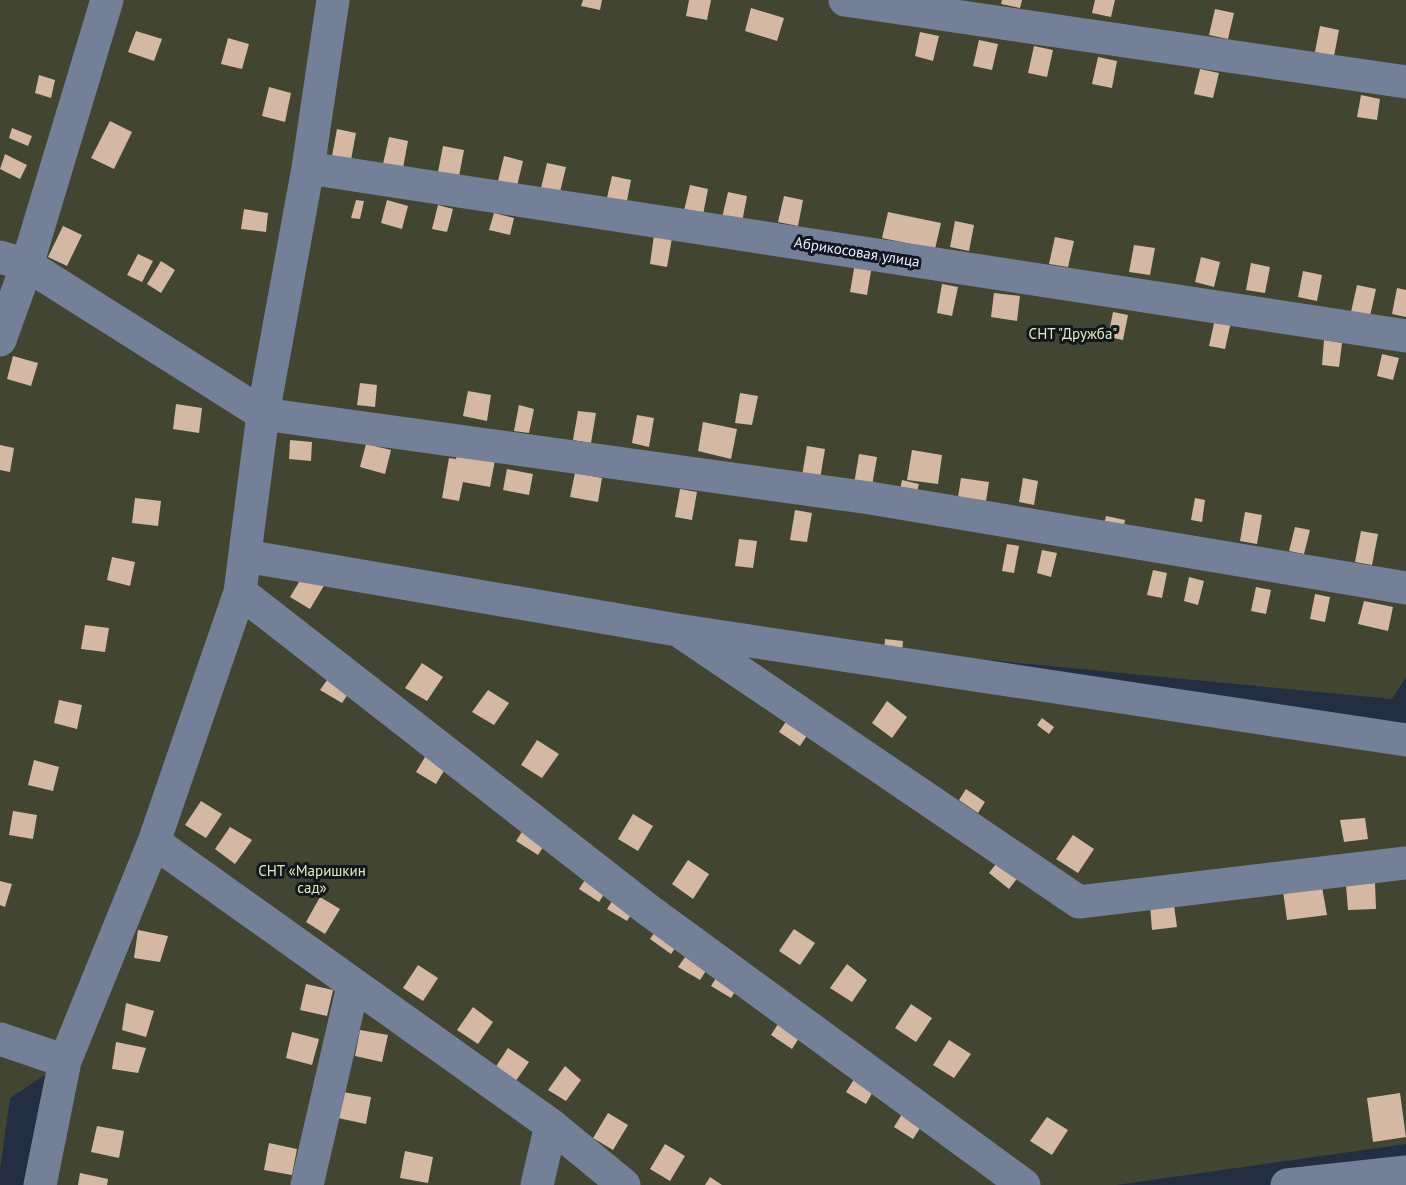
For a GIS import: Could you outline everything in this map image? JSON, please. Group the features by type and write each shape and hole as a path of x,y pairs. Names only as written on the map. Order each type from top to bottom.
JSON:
{"street":[{"path":"0,340 13,261 107,0"},
{"path":"40,1185 65,1061 154,842 240,592 263,414 308,168 333,0"},
{"path":"845,0 1406,82"},
{"name":"Абрикосовая улица","path":"308,168 1406,336"},
{"path":"13,261 263,414 870,498 1406,588"},
{"path":"244,556 677,630 1405,736"},
{"path":"240,592 647,909 1024,1185"},
{"path":"677,630 1079,902 1406,863"},
{"path":"154,842 551,1125 624,1185"},
{"path":"307,1185 353,986"},
{"path":"0,1039 65,1061"},
{"path":"537,1185 551,1125"},
{"path":"1287,1185 1406,1172"}],"green space":[{"path":"0,0 1406,0 1406,677 1392,699 678,630 1406,753 1406,1144 1116,1185 43,1185 65,1062 10,1098 0,1170"}],"building":[{"path":"583,0 602,0 600,10 581,6"},
{"path":"689,0 711,0 707,20 686,16"},
{"path":"1002,0 1022,0 1020,8 1001,4"},
{"path":"1095,0 1115,0 1111,17 1092,13"},
{"path":"751,8 784,18 777,41 745,31"},
{"path":"1215,9 1234,13 1228,39 1209,35"},
{"path":"1320,26 1339,30 1334,56 1315,52"},
{"path":"136,31 162,39 154,61 128,52"},
{"path":"920,32 939,36 933,61 915,56"},
{"path":"228,38 249,44 242,69 221,64"},
{"path":"979,40 998,44 992,70 973,66"},
{"path":"1034,46 1053,50 1047,77 1028,73"},
{"path":"1098,57 1117,61 1112,88 1092,84"},
{"path":"1200,69 1219,73 1213,98 1194,94"},
{"path":"39,75 55,80 51,98 35,93"},
{"path":"269,87 291,93 285,122 262,116"},
{"path":"1361,95 1380,99 1377,120 1357,117"},
{"path":"110,121 132,132 114,169 91,158"},
{"path":"12,128 32,136 28,146 9,138"},
{"path":"337,129 356,133 351,160 332,156"},
{"path":"389,137 408,141 403,168 383,164"},
{"path":"443,146 464,150 459,176 438,172"},
{"path":"5,154 27,165 20,179 0,169"},
{"path":"504,156 523,161 517,186 498,181"},
{"path":"547,163 566,167 560,192 541,188"},
{"path":"612,176 631,180 626,206 606,202"},
{"path":"690,185 708,189 703,215 684,211"},
{"path":"728,192 747,196 742,222 722,218"},
{"path":"784,196 803,200 798,226 778,222"},
{"path":"356,200 364,201 360,219 351,218"},
{"path":"387,200 408,206 402,229 381,223"},
{"path":"438,205 453,209 447,232 432,229"},
{"path":"244,209 268,213 266,232 241,229"},
{"path":"888,212 941,223 935,249 882,238"},
{"path":"494,213 514,218 510,235 489,230"},
{"path":"955,221 974,225 969,251 950,247"},
{"path":"63,226 82,235 67,266 48,257"},
{"path":"654,235 672,238 667,267 650,264"},
{"path":"1055,237 1074,241 1068,267 1049,264"},
{"path":"1134,245 1155,248 1150,275 1129,272"},
{"path":"138,254 153,261 142,282 127,275"},
{"path":"1201,257 1220,262 1214,287 1195,282"},
{"path":"161,261 175,270 161,293 147,284"},
{"path":"855,263 872,265 867,295 850,292"},
{"path":"1251,263 1270,267 1265,293 1246,290"},
{"path":"1303,271 1322,275 1317,301 1298,297"},
{"path":"942,284 958,287 952,316 937,313"},
{"path":"1357,285 1376,289 1370,316 1351,312"},
{"path":"1397,288 1406,290 1406,317 1392,314"},
{"path":"994,293 1020,296 1017,321 991,317"},
{"path":"1113,312 1128,315 1123,340 1108,337"},
{"path":"1215,319 1231,322 1225,349 1209,346"},
{"path":"1324,340 1342,343 1339,367 1322,365"},
{"path":"1382,354 1399,358 1393,380 1377,376"},
{"path":"13,356 38,363 31,386 7,379"},
{"path":"360,383 377,385 375,407 357,405"},
{"path":"468,391 491,395 487,421 463,416"},
{"path":"740,393 758,396 752,425 735,423"},
{"path":"176,404 202,408 199,433 173,429"},
{"path":"519,405 534,409 529,433 514,431"},
{"path":"578,411 596,413 591,443 573,440"},
{"path":"637,415 654,418 649,447 632,443"},
{"path":"703,422 737,429 731,459 698,451"},
{"path":"290,440 312,442 311,461 289,459"},
{"path":"366,444 391,450 385,474 360,467"},
{"path":"0,445 14,448 10,472 0,470"},
{"path":"807,446 825,449 820,479 802,476"},
{"path":"458,448 496,455 490,487 463,482 459,501 442,498 449,458 456,459"},
{"path":"912,450 942,455 938,484 907,480"},
{"path":"859,454 877,457 872,486 854,484"},
{"path":"507,469 533,474 529,495 503,490"},
{"path":"575,473 602,478 598,502 570,497"},
{"path":"961,478 989,482 986,501 958,497"},
{"path":"1023,478 1038,481 1034,505 1019,502"},
{"path":"902,480 919,484 914,504 898,500"},
{"path":"680,489 697,492 692,520 675,517"},
{"path":"135,498 161,501 158,526 132,523"},
{"path":"1195,498 1205,500 1202,522 1191,520"},
{"path":"795,510 812,513 807,542 790,540"},
{"path":"1245,512 1262,515 1257,544 1240,541"},
{"path":"1106,516 1125,520 1122,533 1103,529"},
{"path":"1295,527 1310,530 1304,554 1289,551"},
{"path":"1361,531 1378,534 1372,565 1355,562"},
{"path":"739,539 757,541 753,568 735,566"},
{"path":"1007,544 1019,546 1014,573 1002,571"},
{"path":"1042,550 1057,553 1051,577 1037,573"},
{"path":"112,557 135,562 130,586 107,580"},
{"path":"1153,570 1167,573 1162,598 1147,595"},
{"path":"305,572 325,584 310,609 290,597"},
{"path":"1189,577 1204,581 1198,605 1184,601"},
{"path":"1256,587 1271,590 1266,614 1251,611"},
{"path":"1315,594 1330,597 1325,622 1310,619"},
{"path":"1364,601 1393,607 1388,631 1358,624"},
{"path":"85,625 109,628 105,652 81,649"},
{"path":"885,639 903,641 902,653 884,652"},
{"path":"422,663 443,677 427,701 405,688"},
{"path":"337,666 358,679 342,703 320,690"},
{"path":"488,690 509,703 494,725 472,712"},
{"path":"59,700 82,705 77,729 54,723"},
{"path":"887,701 907,717 892,738 872,723"},
{"path":"795,708 816,722 800,746 779,732"},
{"path":"1042,718 1054,727 1049,734 1037,725"},
{"path":"537,740 559,754 542,778 521,765"},
{"path":"431,747 451,759 436,784 416,772"},
{"path":"34,760 59,767 53,791 28,785"},
{"path":"966,789 985,802 978,813 959,800"},
{"path":"201,801 222,814 206,838 185,825"},
{"path":"13,811 37,815 33,839 9,835"},
{"path":"633,814 653,826 638,851 618,839"},
{"path":"532,816 554,830 538,855 516,841"},
{"path":"1365,818 1368,839 1344,842 1340,820"},
{"path":"230,827 252,840 235,864 215,849"},
{"path":"1073,835 1094,849 1078,873 1056,859"},
{"path":"1002,856 1022,872 1009,889 989,873"},
{"path":"688,860 709,874 693,899 672,884"},
{"path":"594,866 614,879 599,902 579,889"},
{"path":"0,881 12,884 5,907 0,905"},
{"path":"1375,883 1376,909 1348,910 1346,885"},
{"path":"621,887 641,899 627,921 607,909"},
{"path":"1322,887 1327,915 1287,920 1283,891"},
{"path":"320,897 340,909 325,934 306,922"},
{"path":"1150,905 1174,905 1177,927 1152,930"},
{"path":"666,916 687,931 671,954 650,939"},
{"path":"794,929 815,943 800,965 779,951"},
{"path":"138,930 168,936 160,962 134,958"},
{"path":"695,943 716,956 700,980 678,967"},
{"path":"726,962 746,975 731,998 711,986"},
{"path":"847,964 867,980 852,1002 830,988"},
{"path":"418,965 438,978 423,1001 403,988"},
{"path":"306,984 333,990 327,1016 300,1010"},
{"path":"126,1003 154,1011 146,1037 122,1030"},
{"path":"911,1004 932,1018 916,1042 895,1028"},
{"path":"473,1007 493,1022 478,1044 457,1030"},
{"path":"787,1010 808,1024 792,1049 771,1035"},
{"path":"360,1030 388,1035 382,1062 355,1056"},
{"path":"292,1032 319,1039 312,1065 286,1058"},
{"path":"949,1040 971,1054 954,1078 933,1065"},
{"path":"116,1042 146,1048 138,1073 112,1069"},
{"path":"508,1048 529,1062 513,1085 493,1071"},
{"path":"565,1066 581,1080 566,1101 548,1090"},
{"path":"861,1068 880,1079 866,1104 846,1092"},
{"path":"343,1092 371,1097 366,1124 338,1118"},
{"path":"1400,1093 1406,1137 1373,1142 1367,1098"},
{"path":"908,1104 928,1116 913,1139 894,1127"},
{"path":"608,1113 628,1125 613,1150 593,1138"},
{"path":"1047,1117 1068,1130 1052,1155 1030,1141"},
{"path":"97,1126 124,1131 119,1158 91,1152"},
{"path":"269,1143 297,1149 292,1175 264,1170"},
{"path":"665,1144 685,1156 670,1181 650,1169"},
{"path":"405,1151 433,1157 428,1183 400,1178"},
{"path":"80,1173 108,1179 107,1185 78,1185"},
{"path":"710,1177 722,1185 705,1185"}],"park label":[{"name":"СНТ \"Дружба\"","path":"1073,334"},
{"name":"СНТ «Маришкин сад»","path":"312,880"}]}
